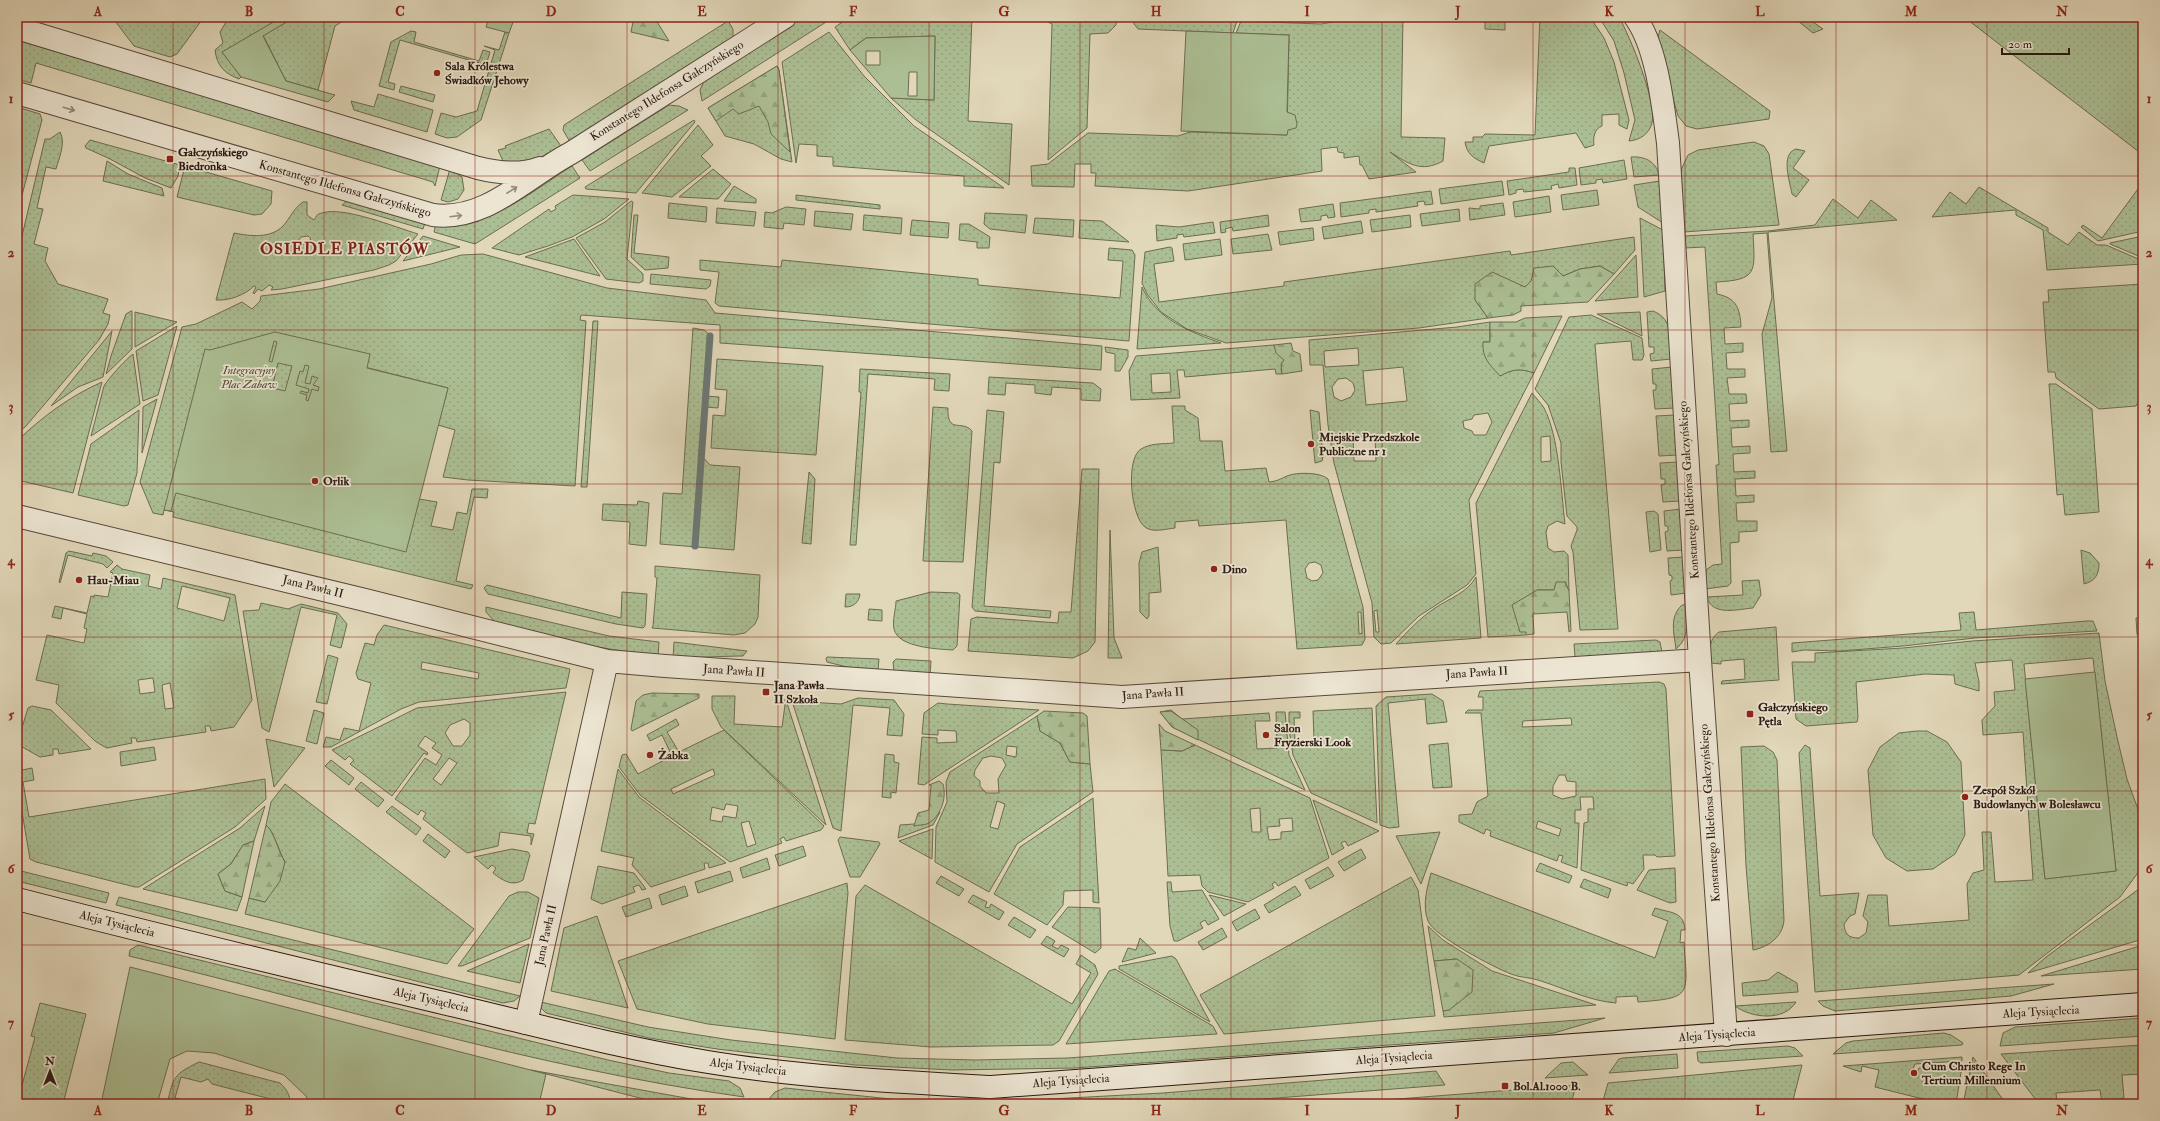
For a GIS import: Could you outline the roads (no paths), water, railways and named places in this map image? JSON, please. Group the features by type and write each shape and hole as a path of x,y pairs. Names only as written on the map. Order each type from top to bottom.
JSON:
{"street":[{"name":"Konstantego Ildefonsa Gałczyńskiego","path":"17,93 433,215 447,217 478,210 549,165 571,153 785,17"},
{"name":"Konstantego Ildefonsa Gałczyńskiego","path":"1635,17 1649,47 1657,73 1668,143 1700,660 1726,1035"},
{"name":"Konstantego Ildefonsa Gałczyńskiego","path":"17,28 478,168 499,172 524,171 549,165"},
{"name":"Jana Pawła II","path":"17,516 365,600 607,661 665,666 1122,697 1700,660"},
{"name":"Jana Pawła II","path":"526,1023 607,661"},
{"name":"Aleja Tysiąclecia","path":"17,899 629,1047 709,1062 774,1070 917,1083 992,1086 1726,1035 2143,1004"}],"waterway":[{"path":"695,546 710,336"}],"place":[{"name":"Sala Królestwa Świadków Jehowy","path":"437,73"},
{"name":"Gałczyńskiego Biedronka","path":"170,159"},
{"name":"Miejskie Przedszkole Publiczne nr 1","path":"1311,444"},
{"name":"Orlik","path":"315,481"},
{"name":"Dino","path":"1214,569"},
{"name":"Hau-Miau","path":"79,580"},
{"name":"Jana Pawła II Szkoła","path":"766,692"},
{"name":"Gałczyńskiego Pętla","path":"1750,714"},
{"name":"Salon Fryzierski Look","path":"1266,735"},
{"name":"Żabka","path":"650,755"},
{"name":"Zespół Szkół Budowlanych w Bolesławcu","path":"1965,797"},
{"name":"Cum Christo Rege In Tertium Millennium","path":"1914,1073"},
{"name":"Bol.Al.1000 B.","path":"1505,1086"}],"district":[{"name":"OSIEDLE PIASTÓW","path":"345,249"}],"park label":[{"name":"Integracyjny Plac Zabaw","path":"249,377"}]}
